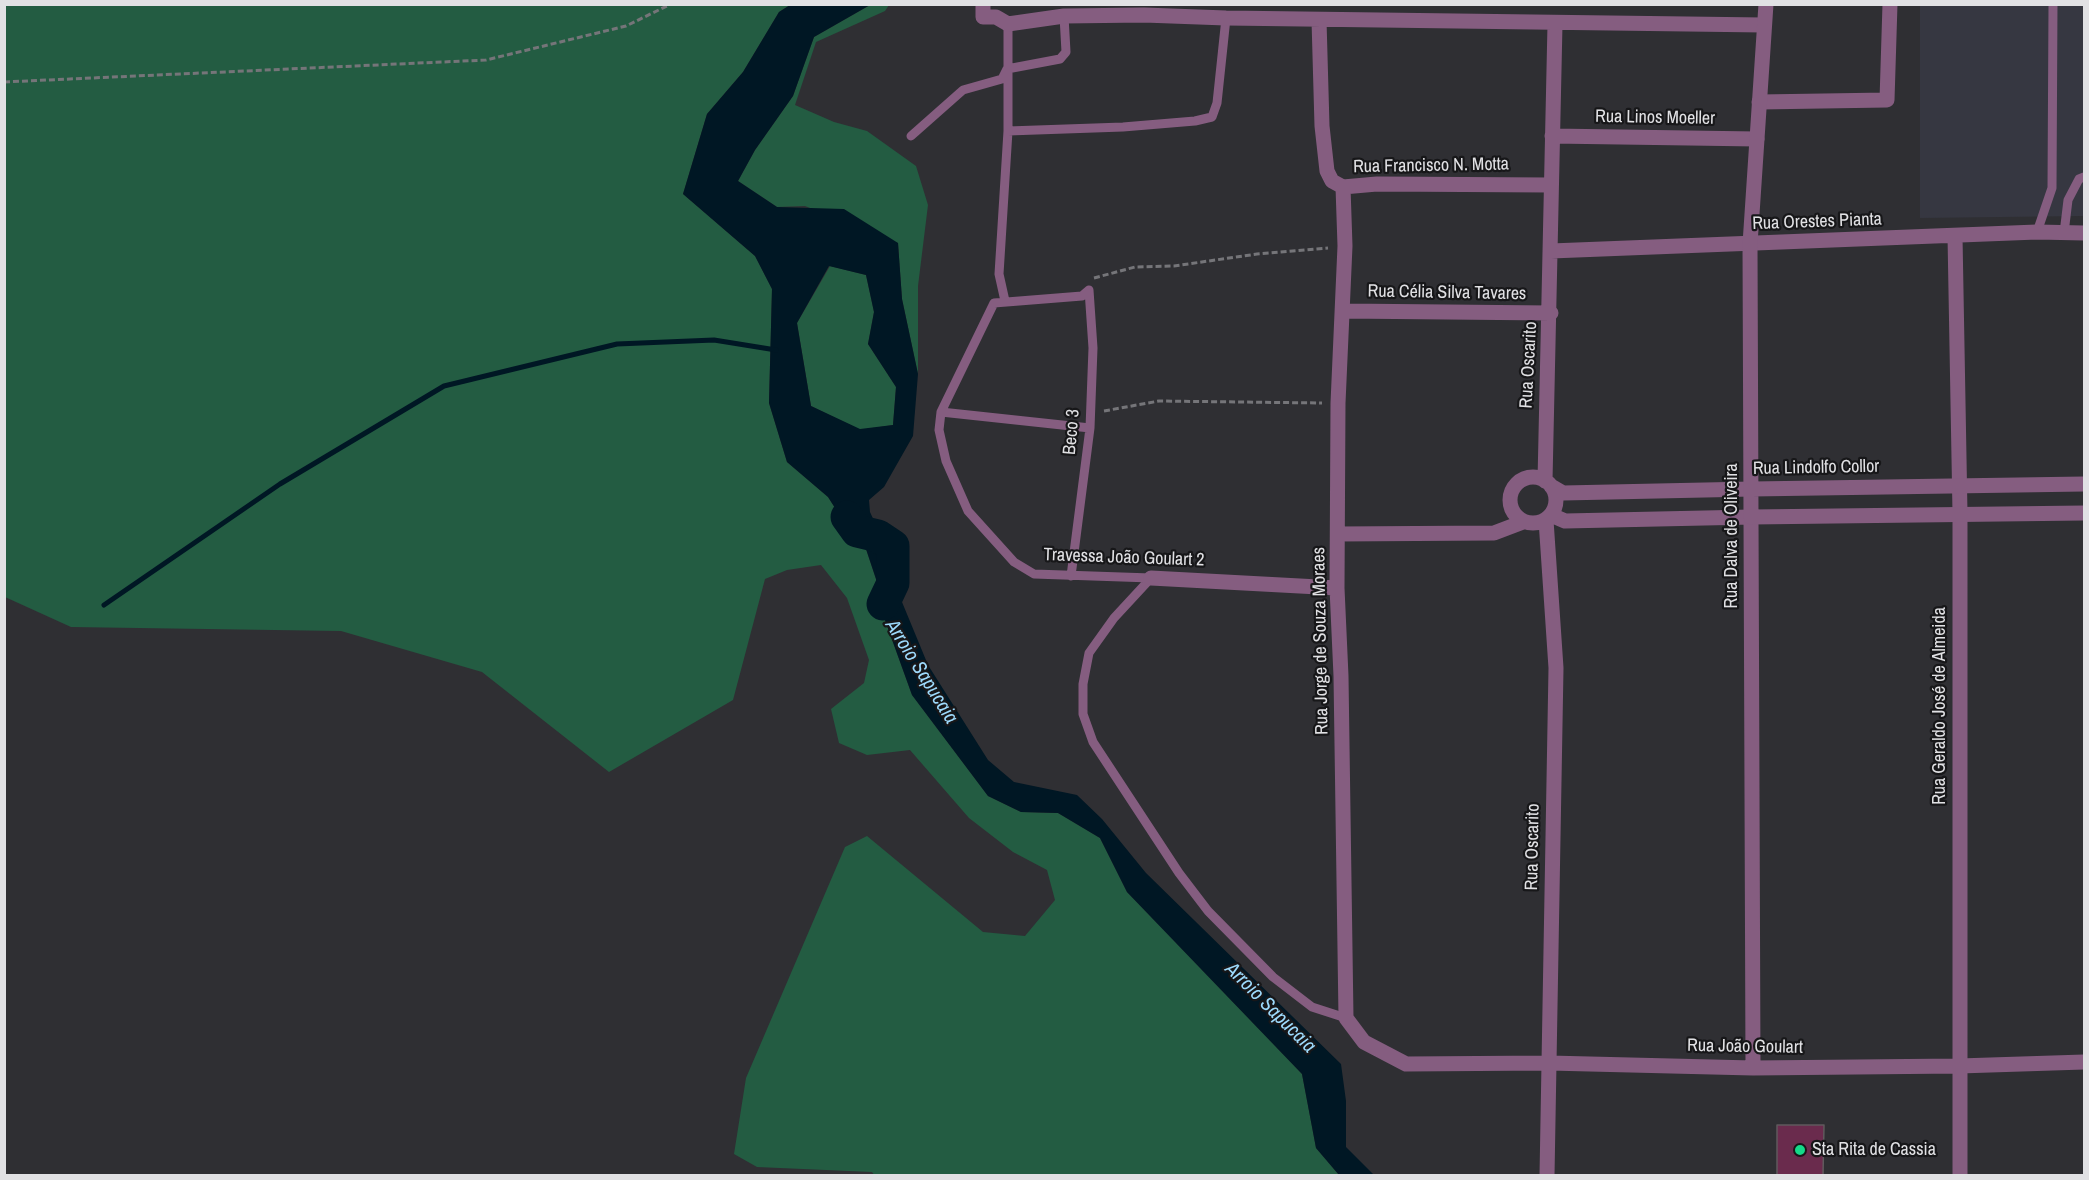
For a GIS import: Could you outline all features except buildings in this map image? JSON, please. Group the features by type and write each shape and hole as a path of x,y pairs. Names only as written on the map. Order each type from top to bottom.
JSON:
{"street":[{"path":"983,4 983,17 996,17 1008,24 1064,16 1144,15 1555,24 1764,25"},
{"name":"Rua Dalva de Oliveira","path":"1753,1068 1750,244 1766,4"},
{"path":"1759,102 1887,100 1890,4"},
{"name":"Rua Francisco N. Motta","path":"1319,20 1322,126 1327,171 1332,182 1343,187 1377,184 1550,185"},
{"name":"Rua Oscarito","path":"1548,483 1551,313 1550,185 1555,24"},
{"name":"Rua Linos Moeller","path":"1552,136 1757,139"},
{"name":"Rua Jorge de Souza Moraes","path":"1343,187 1345,246 1338,403 1337,588 1341,676 1346,1018"},
{"name":"Rua Orestes Pianta","path":"1551,251 2037,232 2085,233"},
{"name":"Rua Geraldo José de Almeida","path":"1955,236 1960,513 1960,1176"},
{"name":"Rua Célia Silva Tavares","path":"1343,311 1551,313"},
{"path":"1549,518 1556,501 1548,483 1531,477 1523,479 1512,489 1510,497 1512,512 1523,522 1531,524 1549,518 1565,521 1960,513 2085,513"},
{"name":"Rua Lindolfo Collor","path":"1548,483 1563,493 2085,484"},
{"name":"Rua Oscarito","path":"1547,1176 1556,668 1549,518"},
{"path":"1338,534 1494,533 1523,522"},
{"name":"Travessa João Goulart 2","path":"1151,578 1337,588"},
{"name":"Rua João Goulart","path":"1346,1018 1364,1042 1406,1064 1549,1063 1753,1068 2085,1062"}],"lane":[{"path":"2037,232 2052,188 2053,4"},
{"path":"1006,69 1060,59 1066,52 1064,16"},
{"path":"1008,131 1123,127 1195,121 1212,117 1217,103 1226,18"},
{"path":"1005,301 999,274 1008,131 1006,69 1008,24"},
{"path":"911,136 963,90 1002,79 1006,69"},
{"path":"2064,233 2068,200 2079,179 2085,177"},
{"path":"1089,290 1082,296 994,303 941,412 1090,428"},
{"name":"Beco 3","path":"1071,576 1091,413 1093,348 1089,290"},
{"name":"Travessa João Goulart 2","path":"941,412 939,430 946,461 968,511 1014,562 1034,573 1151,578"},
{"path":"1151,578 1114,618 1089,653 1083,684 1083,714 1093,742 1179,873 1208,911 1273,977 1312,1007 1346,1018"}],"path":[{"path":"4,82 486,60 626,26 671,4"},
{"path":"1089,290 1089,279 1135,267 1174,266 1257,254 1345,246"},
{"path":"1091,413 1159,401 1338,403"}],"shaded area":[{"path":"1920,5 2084,5 2084,216 1920,218"}],"green space":[{"path":"5,5 790,5 779,12 743,72 707,114 683,194 755,256 772,289 769,403 787,462 828,497 846,525 866,549 878,585 881,609 912,695 988,796 1021,812 1058,813 1100,838 1127,892 1302,1074 1316,1148 1339,1175 875,1176 872,1172 757,1167 734,1154 746,1078 845,847 867,836 983,932 1025,936 1055,900 1047,870 1013,852 969,818 910,750 867,755 839,743 831,709 864,683 869,660 847,598 821,565 787,570 765,579 733,700 609,772 482,672 341,631 71,627 5,597"},
{"path":"870,5 889,5 885,11 816,42 795,105 834,122 867,131 916,166 928,205 918,286 918,374 902,299 898,243 805,206 777,207 738,181 755,150 793,96 814,37"},
{"path":"830,266 866,275 874,312 868,344 896,387 893,425 860,430 811,406 797,323"}],"water":[{"path":"790,5 870,5 814,37 793,96 755,150 738,181 777,207 844,209 898,243 902,299 918,374 913,436 884,487 869,500 870,512 900,577 902,602 928,665 988,760 1014,782 1077,795 1102,819 1146,873 1341,1064 1346,1101 1346,1147 1374,1175 1339,1175 1316,1148 1302,1074 1127,892 1100,838 1058,813 1021,812 988,796 912,695 881,609 878,585 866,549 846,525 828,497 787,462 769,403 772,289 755,256 683,194 707,114 743,72 779,12","holes":["829,266 866,275 874,312 868,344 896,387 893,425 860,429 811,406 797,323"]}],"waterway":[{"path":"104,605 280,484 444,386 617,344 714,340 776,350"},
{"name":"Arroio Sapucaia","path":"847,517 857,531 878,536 893,546 893,583 883,604"}],"place":[{"name":"Sta Rita de Cassia","path":"1800,1150"}]}
